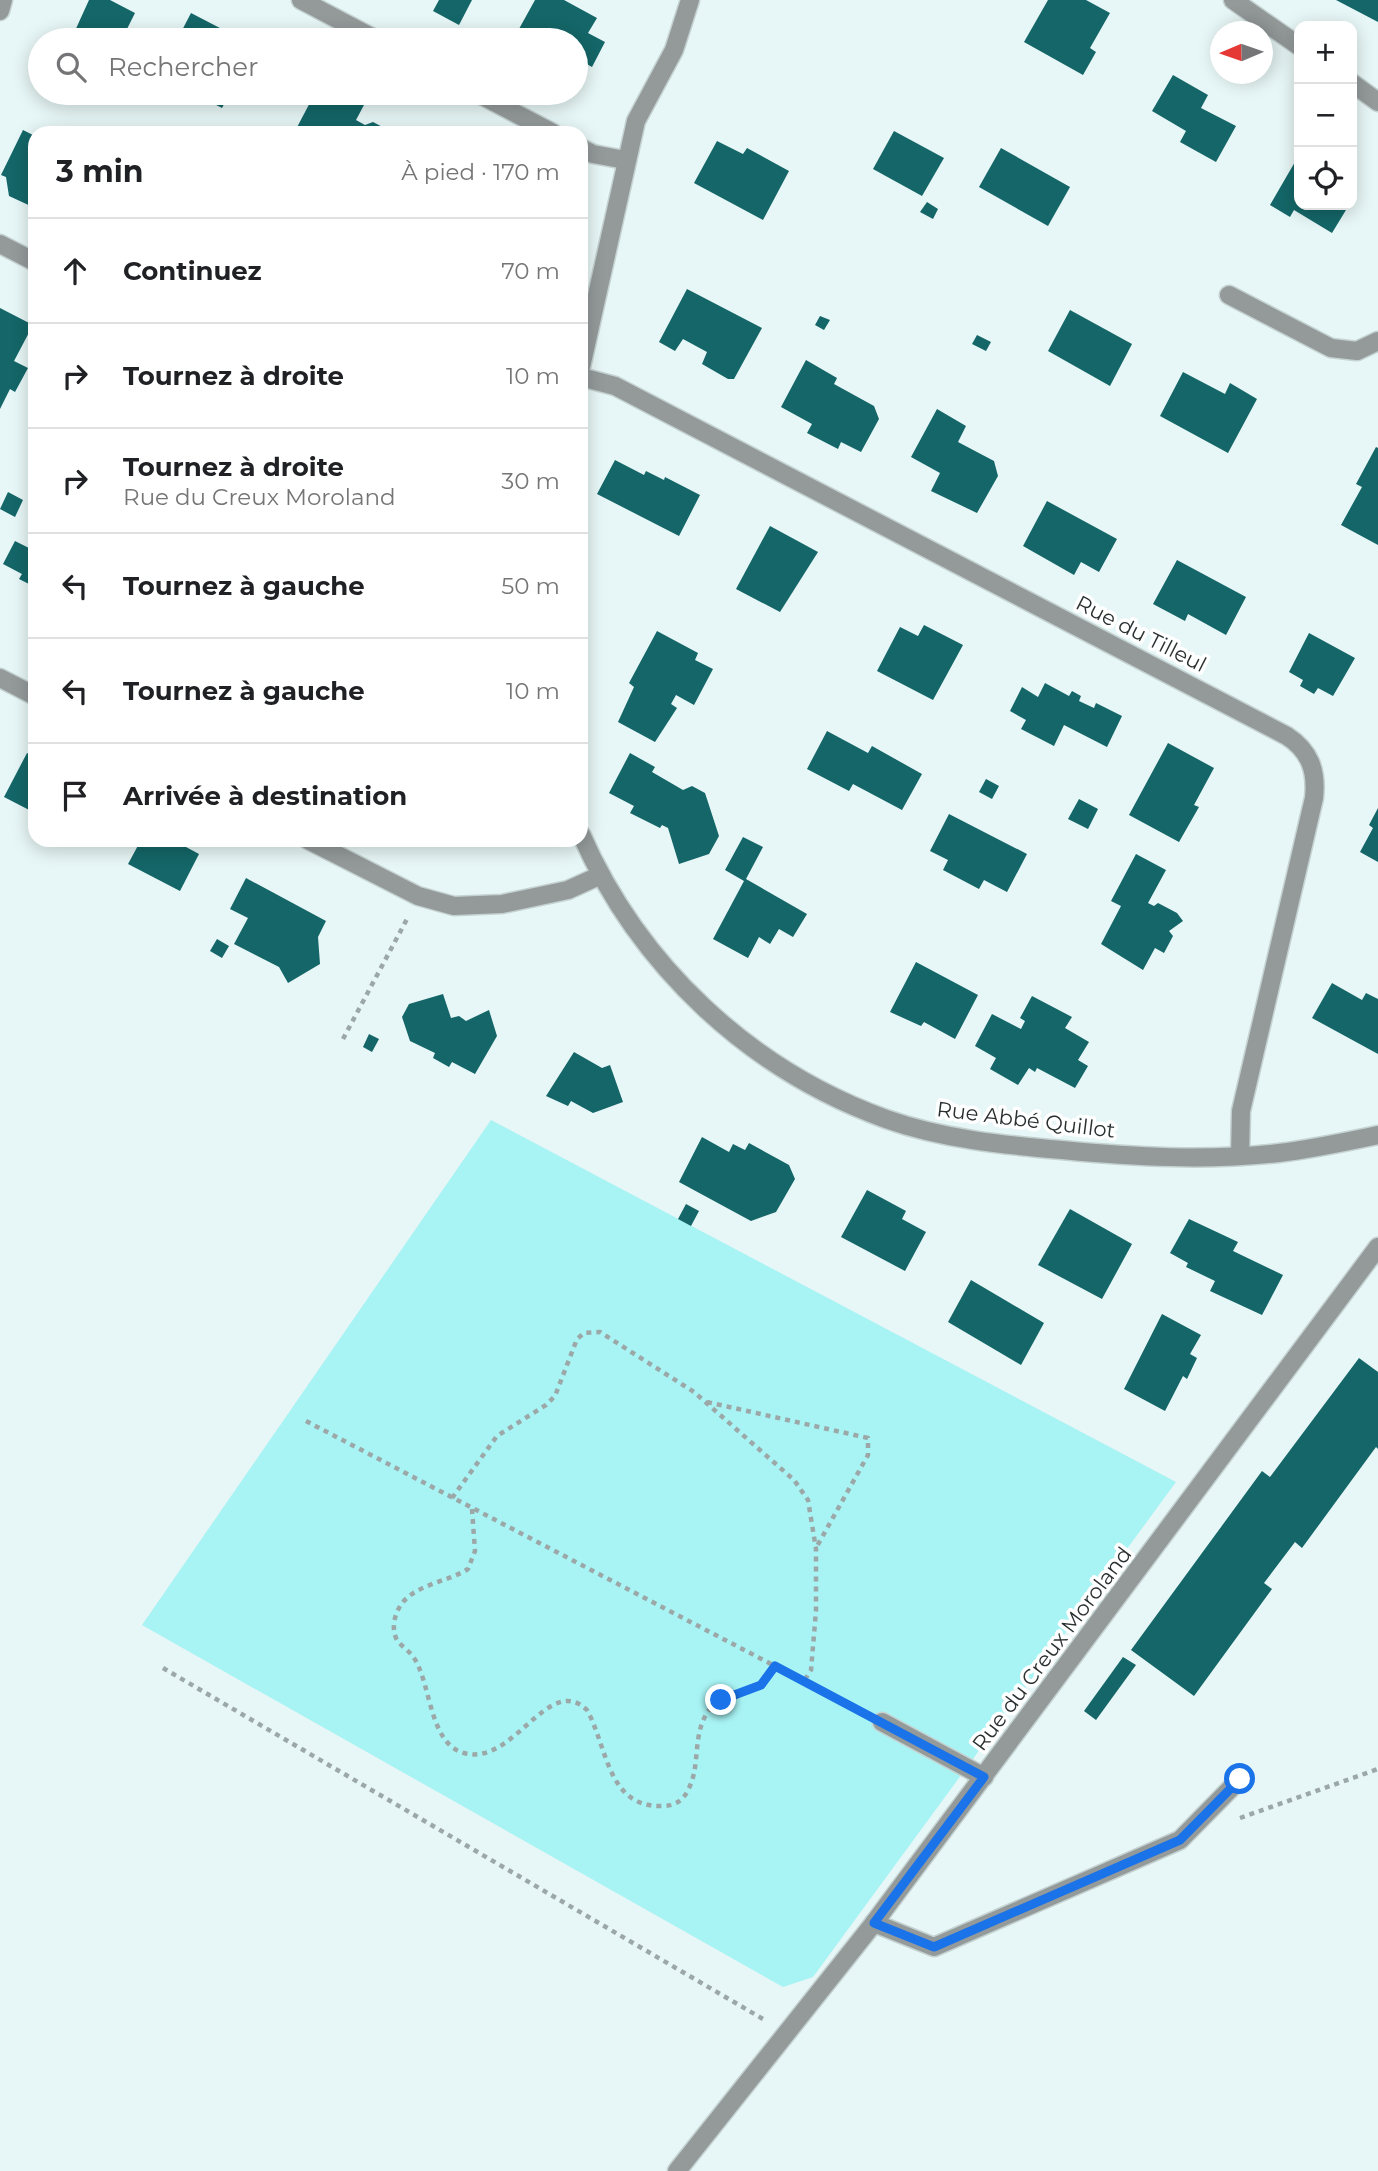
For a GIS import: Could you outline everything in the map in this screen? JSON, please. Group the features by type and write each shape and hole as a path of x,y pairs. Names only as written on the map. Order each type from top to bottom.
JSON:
{"street":[{"path":"0,10 3,0"},
{"path":"301,0 354,28"},
{"path":"588,336 625,160 636,121 674,50 690,0"},
{"path":"1233,0 1294,43"},
{"path":"1353,84 1378,102"},
{"path":"500,105 540,126"},
{"path":"588,152 625,160"},
{"path":"0,244 28,258"},
{"path":"1229,295 1331,348 1357,351 1378,341"},
{"name":"Rue du Tilleul","path":"588,379 615,387 652,405 1275,729 1305,750 1314,773 1314,798 1241,1111 1240,1156"},
{"path":"0,678 28,692"},
{"path":"322,847 418,896 454,906 502,904 568,890 601,875"},
{"name":"Rue Abbé Quillot","path":"587,847 601,875 649,949 704,1009 764,1057 799,1079 858,1108 916,1128 1020,1146 1148,1156 1280,1153 1378,1135"},
{"name":"Rue du Creux Moroland","path":"677,2171 874,1923 1378,1247"},
{"path":"882,1722 984,1777"},
{"path":"874,1923 934,1947 1180,1840 1240,1779"}],"path":[{"path":"343,1039 418,896"},
{"path":"452,1498 497,1436 546,1405 555,1396 573,1344 584,1333 593,1331 607,1336 673,1377 705,1402 803,1492 812,1510 816,1549 816,1611 811,1670 804,1681"},
{"path":"705,1402 867,1438 868,1455 816,1549"},
{"path":"306,1421 882,1722"},
{"path":"472,1509 475,1551 468,1569 410,1596 400,1605 394,1629 396,1640 413,1657 419,1668 429,1704 445,1738 460,1752 477,1755 493,1752 543,1710 557,1703 574,1703 587,1710 623,1794 652,1806 674,1804 684,1796 692,1782 697,1741 707,1712 721,1700 761,1685 775,1666"},
{"path":"163,1668 787,2033"},
{"path":"1229,1822 1378,1769"}],"shaded area":[{"path":"491,1120 1176,1482 813,1977 783,1987 142,1625"}],"building":[{"path":"89,0 110,0 135,13 128,28 76,28"},
{"path":"439,0 472,0 459,25 433,11"},
{"path":"535,0 564,0 597,18 588,33 588,28 520,28"},
{"path":"1048,0 1086,0 1110,13 1090,48 1096,52 1083,75 1024,42"},
{"path":"1336,0 1378,0 1378,22"},
{"path":"191,13 220,28 183,28"},
{"path":"588,33 605,42 592,67 588,65"},
{"path":"1173,75 1208,95 1201,108 1236,126 1216,162 1180,142 1186,131 1152,111"},
{"path":"309,105 364,105 356,120 365,125 373,122 381,126 298,126"},
{"path":"23,130 28,132 28,205 9,196 6,177 1,175"},
{"path":"894,131 944,158 922,196 873,169"},
{"path":"717,141 743,154 747,148 789,171 763,220 694,183"},
{"path":"1001,148 1070,187 1048,226 979,187"},
{"path":"1294,164 1294,210 1290,217 1270,205"},
{"path":"927,202 938,209 933,219 920,212"},
{"path":"1294,210 1346,210 1332,233"},
{"path":"687,289 762,328 734,379 728,379 702,364 707,352 683,339 675,351 659,342"},
{"path":"0,308 28,322 28,334 14,361 28,368 15,392 10,389 0,409"},
{"path":"1070,310 1132,344 1110,386 1048,351"},
{"path":"820,316 830,320 824,330 815,325"},
{"path":"977,335 991,342 986,351 972,344"},
{"path":"806,360 837,378 834,384 874,406 879,419 861,452 841,442 838,449 807,433 812,424 781,407"},
{"path":"1183,372 1225,394 1230,383 1257,399 1228,453 1160,416"},
{"path":"937,409 966,426 958,442 994,461 998,476 977,513 931,491 940,473 911,457"},
{"path":"1376,447 1378,545 1341,525 1362,487 1356,484"},
{"path":"615,460 644,475 646,471 664,480 665,477 700,495 679,536 597,494"},
{"path":"8,492 23,500 15,517 0,509"},
{"path":"1047,501 1117,539 1099,572 1081,562 1074,575 1023,546"},
{"path":"770,526 818,552 780,612 736,589"},
{"path":"15,541 28,548 28,584 19,579 22,574 3,564"},
{"path":"1177,560 1246,597 1226,635 1188,614 1185,621 1153,604"},
{"path":"924,625 963,645 933,700 877,671 900,627 918,636"},
{"path":"657,631 698,653 695,660 713,669 694,705 676,695 671,704 677,708 655,742 618,722 634,687 629,683"},
{"path":"1309,633 1355,658 1333,696 1318,688 1314,694 1300,686 1303,680 1289,672"},
{"path":"1045,683 1069,696 1072,691 1081,696 1079,701 1094,708 1096,703 1122,716 1107,747 1064,725 1054,746 1021,729 1026,720 1010,711 1022,687 1038,697"},
{"path":"827,731 868,753 872,746 922,774 902,810 853,784 849,791 807,769"},
{"path":"1168,743 1214,768 1194,805 1199,807 1179,842 1129,815"},
{"path":"27,753 28,754 28,809 4,797"},
{"path":"630,753 655,767 652,772 683,790 692,786 705,793 719,836 709,854 679,864 668,828 662,825 660,828 630,813 634,806 609,793"},
{"path":"986,779 999,786 992,799 979,792"},
{"path":"1079,799 1098,809 1088,829 1068,819"},
{"path":"1378,808 1378,862 1360,852 1373,828 1369,825"},
{"path":"949,814 1027,854 1007,892 984,880 979,889 943,870 948,860 930,851"},
{"path":"743,837 763,847 746,879 807,914 793,937 779,929 770,944 759,937 748,958 713,939 744,881 725,870"},
{"path":"137,847 186,847 199,854 180,891 128,864"},
{"path":"1136,854 1166,870 1148,903 1154,906 1158,903 1177,913 1183,921 1169,931 1173,936 1164,953 1155,948 1143,970 1101,944 1121,906 1111,901"},
{"path":"246,878 326,921 318,937 320,964 288,983 279,967 234,944 248,918 230,909"},
{"path":"217,939 229,946 222,958 210,951"},
{"path":"916,962 978,995 955,1039 924,1022 921,1026 890,1012"},
{"path":"1332,983 1362,1000 1366,993 1378,999 1378,1054 1312,1018"},
{"path":"443,994 451,1018 459,1016 466,1021 489,1010 497,1036 475,1074 452,1062 449,1067 433,1058 435,1053 410,1041 402,1017 409,1004"},
{"path":"1032,996 1072,1017 1065,1028 1089,1042 1078,1060 1088,1066 1075,1088 1037,1068 1035,1072 1029,1068 1018,1085 990,1069 996,1058 975,1046 992,1014 1021,1029 1025,1021 1020,1018"},
{"path":"369,1034 379,1039 372,1052 363,1047"},
{"path":"574,1052 602,1068 610,1065 623,1102 593,1113 571,1101 568,1106 546,1096"},
{"path":"702,1137 729,1152 733,1144 745,1150 749,1143 789,1165 795,1179 776,1212 751,1221 679,1182"},
{"path":"867,1190 906,1211 902,1219 926,1232 905,1271 841,1237"},
{"path":"686,1204 699,1211 691,1226 678,1219"},
{"path":"1070,1209 1132,1244 1102,1299 1038,1265"},
{"path":"1189,1219 1238,1242 1233,1251 1283,1275 1262,1315 1210,1291 1215,1281 1186,1267 1188,1263 1170,1253"},
{"path":"971,1280 1044,1323 1021,1365 948,1322"},
{"path":"1162,1314 1201,1335 1190,1354 1197,1358 1187,1379 1183,1376 1165,1411 1124,1389"},
{"path":"1359,1358 1378,1372 1378,1449 1376,1447 1302,1548 1295,1542 1264,1583 1272,1589 1194,1696 1131,1650 1262,1471 1270,1477"},
{"path":"1123,1657 1136,1665 1096,1720 1084,1711"}],"route":[{"path":"721,1700 761,1685 775,1666 984,1777 874,1923 934,1947 1180,1840 1240,1779"}]}
